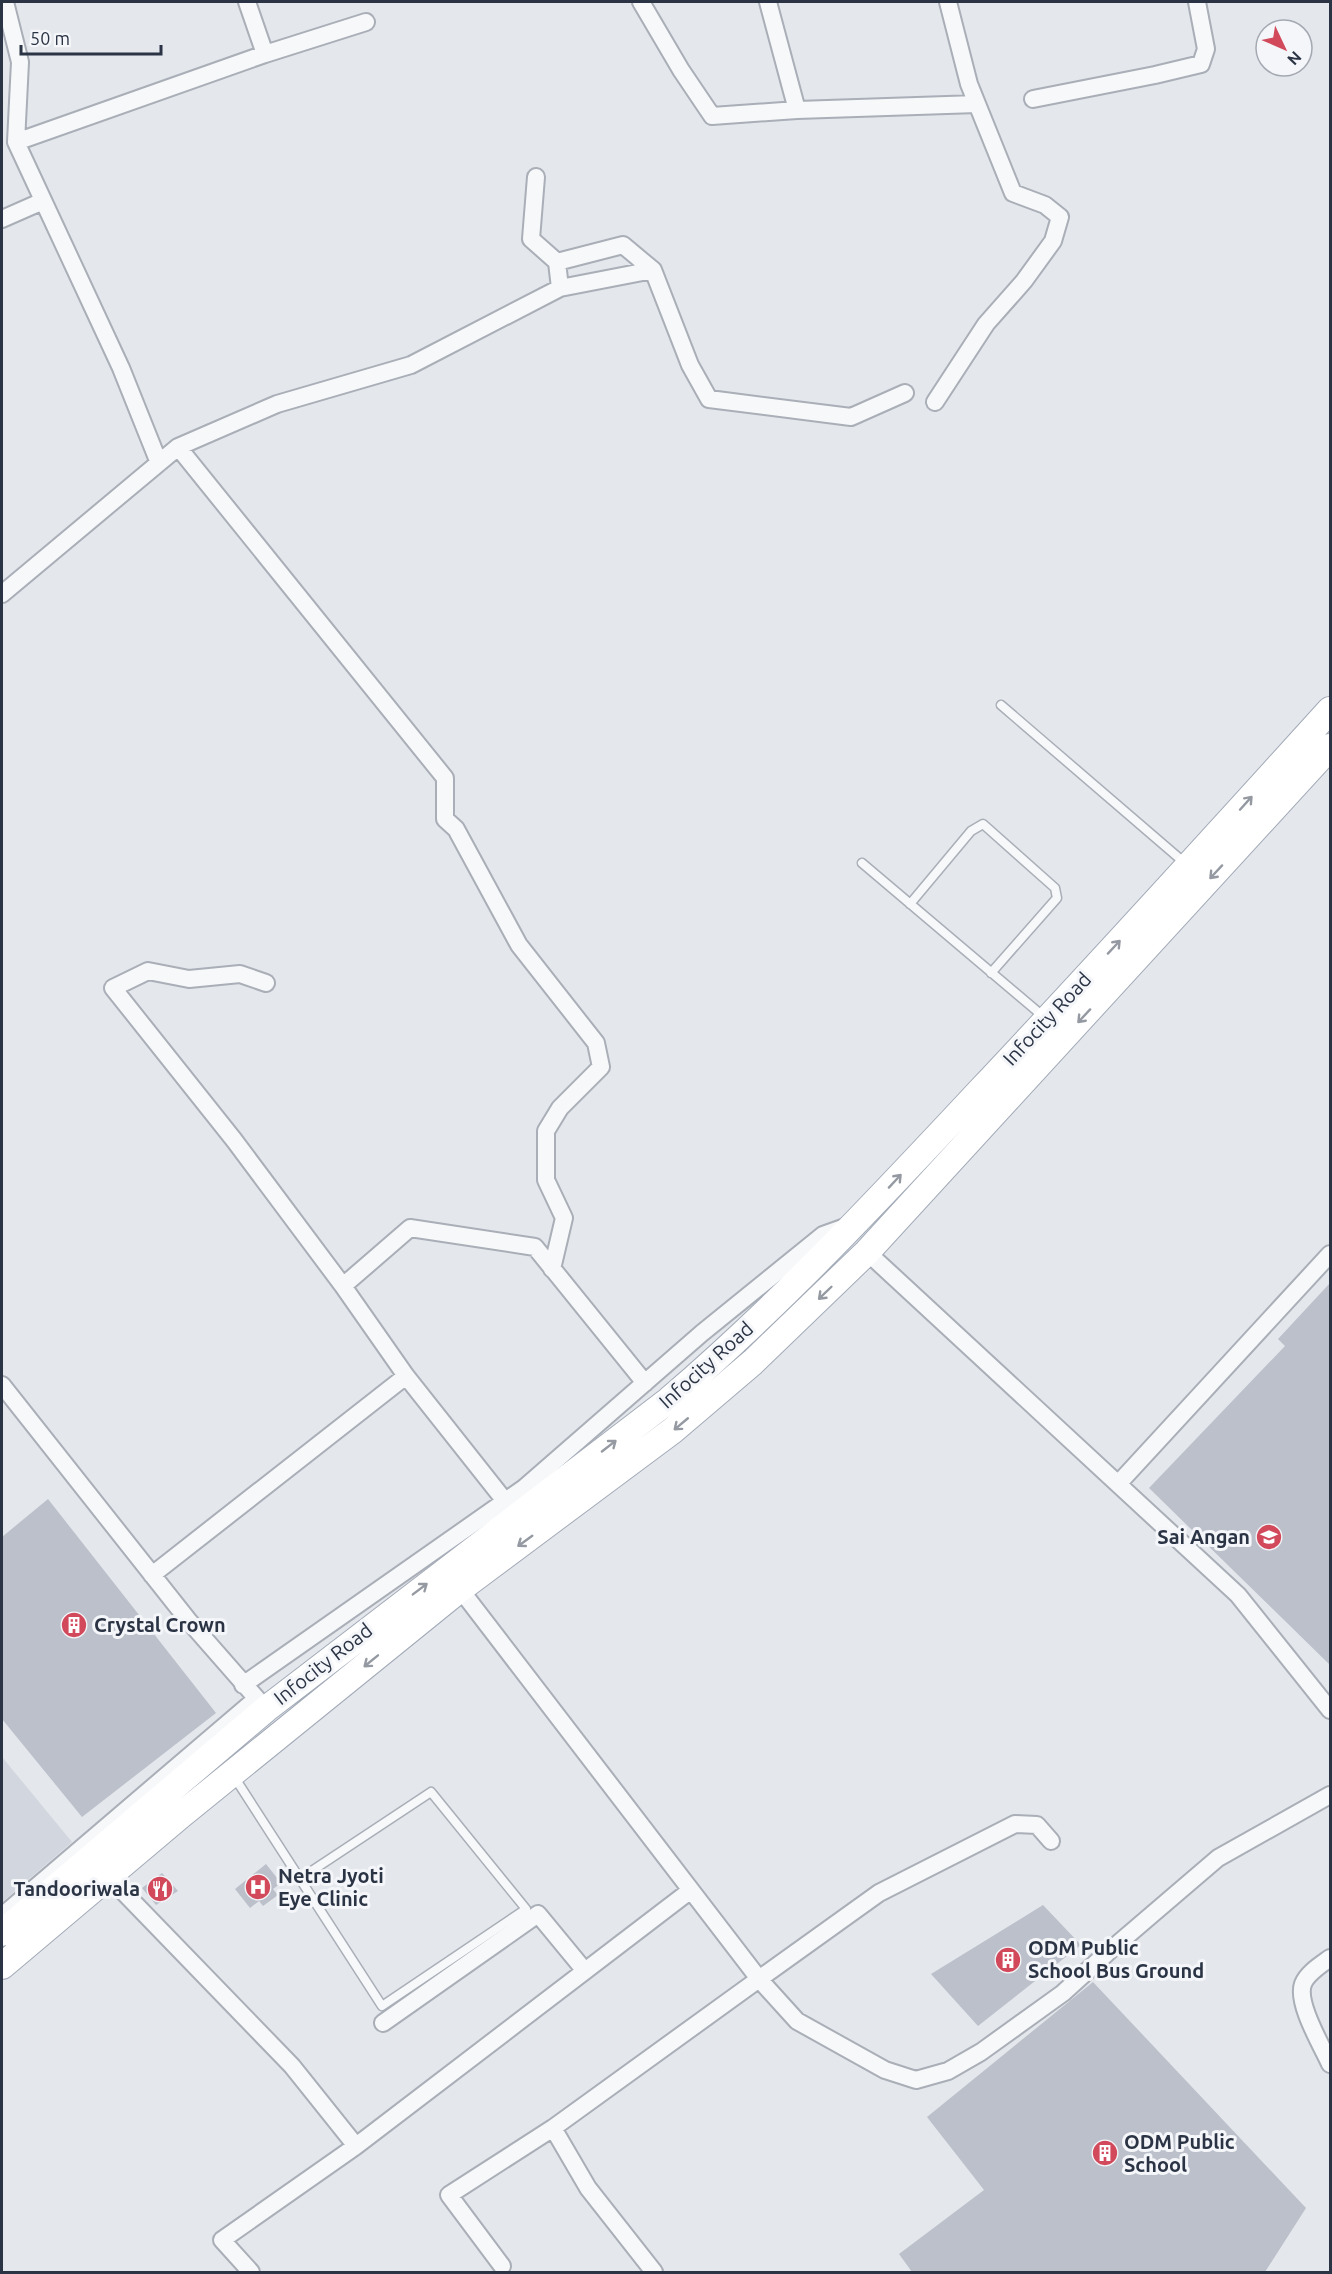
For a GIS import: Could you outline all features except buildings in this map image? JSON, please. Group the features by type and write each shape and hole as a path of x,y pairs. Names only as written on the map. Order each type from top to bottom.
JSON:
{"main road":[{"name":"Infocity Road","path":"2,1933 261,1704 579,1470 711,1364 855,1224 1189,866 1330,710"},
{"name":"Infocity Road","path":"2,1966 108,1876 460,1589 672,1431 753,1362 867,1252 1329,751"},
{"path":"984,1087 1003,1104"},
{"path":"579,1470 594,1489"}],"street":[{"path":"5,2 20,62 16,142 121,369 159,463"},
{"path":"247,2 265,54"},
{"path":"640,2 712,116 797,110 977,104"},
{"path":"768,2 797,110"},
{"path":"935,402 986,324 1024,281 1053,241 1060,218 1045,205 1013,193 969,84 948,2"},
{"path":"1033,99 1201,64 1206,49 1197,2"},
{"path":"16,142 265,54 366,22"},
{"path":"536,177 531,239 557,262 560,288"},
{"path":"2,219 43,201"},
{"path":"557,262 623,245 653,270 690,365 709,399 851,417 905,393"},
{"path":"2,594 178,447 277,404 411,365 560,288 653,270"},
{"path":"178,447 445,778 445,819 456,829 519,945 596,1043 601,1067 560,1108 546,1131 546,1180 564,1218 552,1269"},
{"path":"266,983 240,974 189,979 148,971 113,988 234,1140 343,1286 406,1376 505,1502"},
{"path":"243,1685 524,1488 645,1383 823,1235 855,1224"},
{"path":"343,1286 410,1228 535,1247 645,1383"},
{"path":"867,1252 1238,1595 1330,1710"},
{"path":"1118,1484 1330,1254"},
{"path":"152,1575 406,1376"},
{"path":"2,1384 152,1575 261,1704 2,1916"},
{"path":"460,1589 759,1979 797,2021 885,2070 916,2080 948,2071 981,2052 1063,1993 1218,1858 1330,1795"},
{"path":"502,2266 449,2195 553,2128 879,1893 1015,1824 1037,1825 1051,1841"},
{"path":"108,1876 292,2066 356,2146"},
{"path":"251,2272 222,2240 356,2146 690,1890"},
{"path":"383,2023 538,1914 585,1971"},
{"path":"1330,1958 1313,1970 1303,1984 1302,2004 1330,2064"},
{"path":"553,2128 588,2188 654,2272"}],"lane":[{"path":"1001,705 1189,866"},
{"path":"910,904 971,831 983,824 1055,888 1058,898 991,972"},
{"path":"862,863 1047,1019"},
{"path":"233,1775 298,1880 382,2007 526,1909 431,1792 298,1880"}],"shaded area":[{"path":"2,1757 72,1842 2,1902"}],"place":[{"name":"Sai Angan","path":"1269,1537"},
{"name":"Crystal Crown","path":"74,1625"},
{"name":"Netra Jyoti Eye Clinic","path":"258,1887"},
{"name":"Tandooriwala","path":"160,1889"},
{"name":"ODM Public School Bus Ground","path":"1008,1960"},
{"name":"ODM Public School","path":"1105,2153"}]}
